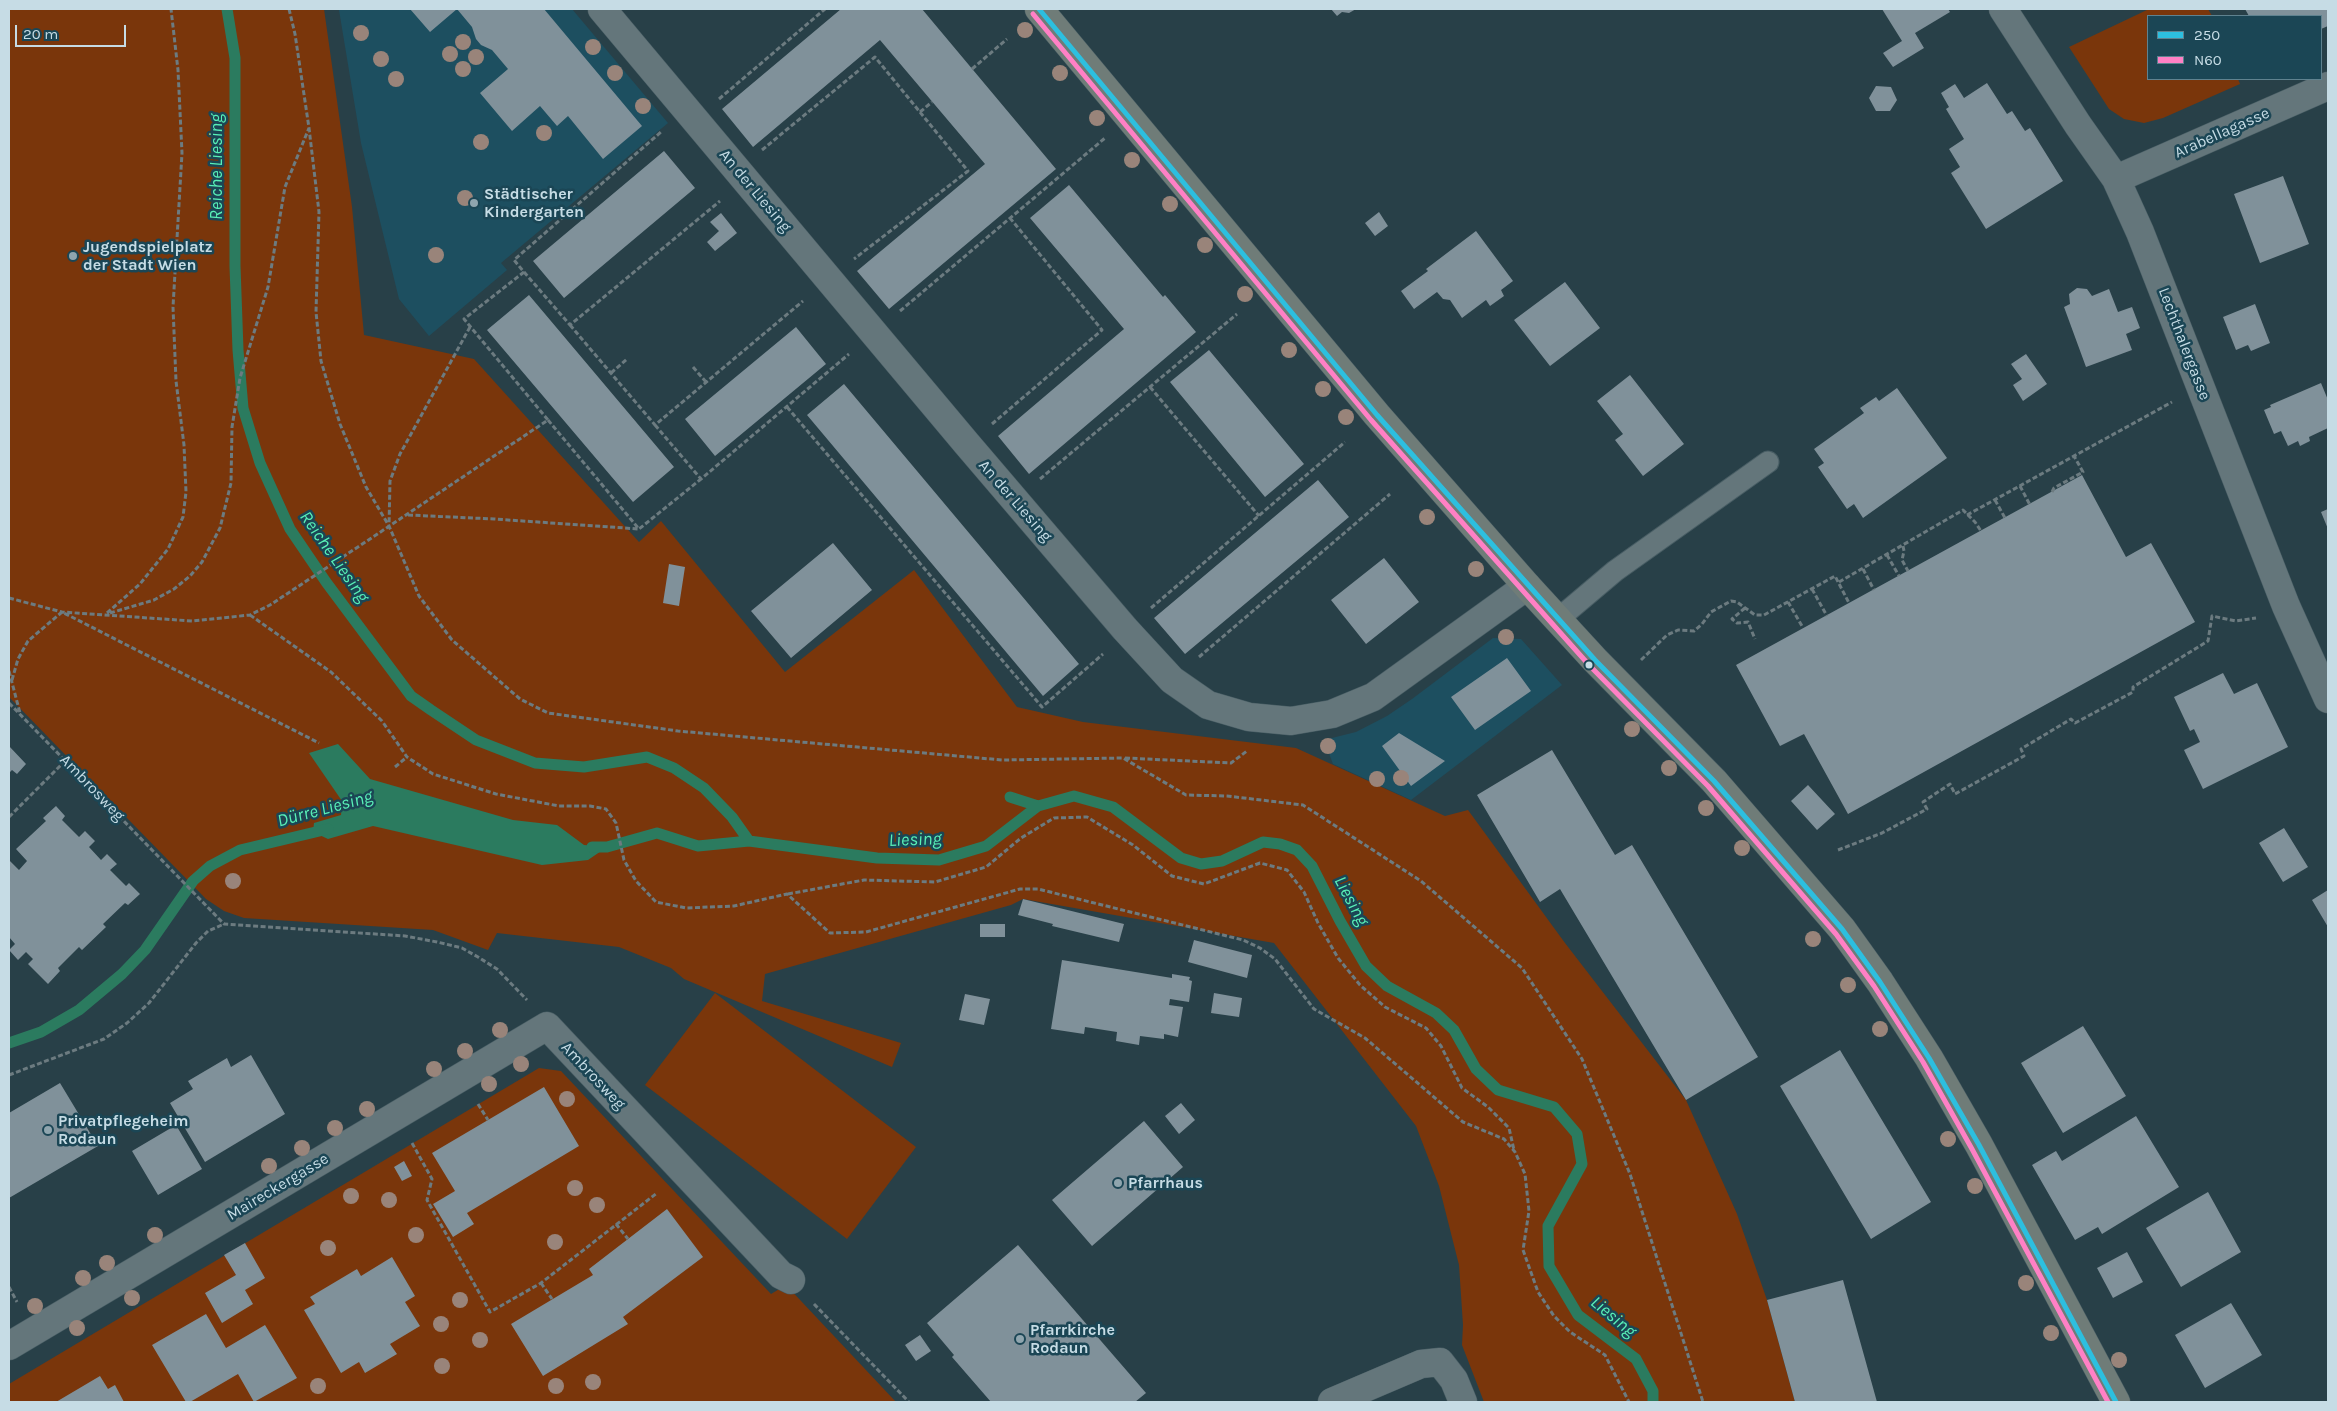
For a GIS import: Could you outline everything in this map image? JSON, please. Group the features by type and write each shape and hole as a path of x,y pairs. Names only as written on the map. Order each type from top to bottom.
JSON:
{"main road":[{"path":"1039,9 1377,414 1526,586 1720,788 1842,929 1880,982 1929,1058 1979,1144 2116,1402"}],"street":[{"name":"An der Liesing","path":"602,9 686,111 1127,631 1172,680 1208,705 1250,718 1291,721 1332,714 1373,697 1526,586"},
{"name":"Lechthalergasse","path":"2003,9 2078,125 2116,179 2140,232 2286,606 2328,700"},
{"name":"Arabellagasse","path":"2116,179 2328,86"},
{"name":"Maireckergasse","path":"9,1346 398,1117 547,1026"},
{"name":"Ambrosweg","path":"547,1026 781,1275 791,1280"},
{"path":"1332,1402 1421,1364 1440,1362 1454,1380 1463,1402"}],"lane":[{"path":"1558,620 1615,571 1768,462"}],"path":[{"path":"107,614 140,584 168,549 183,517 186,492 184,445 176,380 173,307 182,154 178,70 171,9"},
{"path":"289,9 295,34 309,128 319,212 316,312 321,361 340,424 366,487 389,526 420,596 452,640 520,699 548,713 678,731 1002,760 1123,758 1231,763 1291,721"},
{"path":"721,97 825,9"},
{"path":"972,69 1007,39"},
{"path":"570,325 875,57 968,171 829,279 655,425"},
{"path":"920,112 932,102"},
{"path":"686,111 514,260 701,479"},
{"path":"903,308 1129,118"},
{"path":"107,614 154,600 174,589 190,576 202,562 220,528 231,483 232,427 240,378 268,287 285,187 309,128"},
{"path":"997,419 1102,330 1010,218"},
{"path":"524,272 464,319 640,529"},
{"path":"1015,500 1237,314"},
{"path":"389,526 390,481 400,454 470,327"},
{"path":"406,515 494,518 640,529 875,333"},
{"path":"611,374 627,359"},
{"path":"693,367 706,382"},
{"path":"1150,386 1259,516"},
{"path":"787,407 1042,707 1345,442"},
{"path":"1967,515 2155,412"},
{"path":"12,680 18,659 28,641 62,612 192,621 250,615 270,605 548,420"},
{"path":"2052,492 2054,488 2083,472 2074,456"},
{"path":"2020,486 2030,505"},
{"path":"1200,656 1390,494"},
{"path":"1995,500 2005,518"},
{"path":"1839,582 1963,510 1981,531"},
{"path":"1903,546 1902,560 1908,571"},
{"path":"1888,555 1899,576"},
{"path":"1862,569 1874,590"},
{"path":"1657,643 1672,632 1689,632 1698,629 1711,612 1731,601 1759,616 1835,576 1849,603"},
{"path":"1812,589 1827,616"},
{"path":"9,598 62,612 319,743"},
{"path":"1788,602 1802,626"},
{"path":"1838,850 1882,833 1920,813 1927,809 1923,802 1950,784 1955,794 2024,756 2021,749 2071,719 2075,724 2132,692 2133,687 2208,641 2212,616 2236,621 2261,617 2286,606"},
{"path":"1745,608 1732,619 1737,623 1748,622 1755,638"},
{"path":"250,615 331,672 382,721 407,757 433,774 496,794 559,806 590,806 606,809 616,823 624,860 636,882 656,902 686,908 734,906 864,880 935,882 986,866 1022,838 1054,818 1087,817 1133,845 1172,876 1204,884 1260,863 1287,870 1304,892 1318,923 1338,958 1360,985 1385,1006 1426,1028 1441,1046 1462,1088 1488,1108 1509,1128 1514,1152"},
{"path":"9,671 20,714"},
{"name":"Ambrosweg","path":"9,703 224,924"},
{"path":"395,768 407,757"},
{"path":"1123,758 1186,795 1227,796 1303,805 1421,881 1522,968 1582,1059 1630,1174 1703,1402"},
{"path":"9,817 65,761"},
{"path":"787,894 830,933 866,932 1020,890 1038,889 1243,940 1260,948 1275,958 1314,1009 1365,1038 1463,1122 1504,1139 1514,1152 1525,1174 1529,1211 1522,1250 1538,1292 1554,1316 1570,1332 1605,1355 1630,1402"},
{"path":"9,1075 75,1052 112,1034 149,1003 196,943 208,931 224,924 405,936 462,948 497,969 530,1004 547,1026"},
{"path":"476,1100 488,1120"},
{"path":"398,1117 432,1179 427,1200 490,1312 541,1283 660,1190"},
{"path":"616,1224 628,1239"},
{"path":"791,1280 909,1402"},
{"path":"541,1283 552,1299"},
{"path":"9,1288 20,1307"}],"shaded area":[{"path":"9,9 324,9 352,207 364,335 474,359 639,542 661,521 785,672 914,570 1017,707 1083,722 1296,748 1445,816 1468,810 1565,943 1686,1100 1737,1214 1767,1300 1795,1402 1484,1402 1462,1345 1463,1325 1459,1265 1439,1186 1416,1126 1274,943 1023,899 1011,905 765,974 762,1001 901,1043 892,1067 684,979 671,968 619,947 497,933 488,950 433,930 244,918 224,911 206,899 9,697"},
{"name":"Städtischer Kindergarten","path":"572,9 668,123 501,263 507,270 429,336 399,299 361,143 339,10"},
{"path":"2149,9 2208,9 2211,15 2147,15 2147,80 2238,80 2240,84 2163,118 2144,123 2124,119 2109,109 2069,47"},
{"path":"1493,638 1521,639 1562,685 1411,800 1333,764 1324,740 1356,732 1387,716"},
{"path":"338,744 370,779 513,820 557,825 584,845 607,847 588,860 542,865 373,826 328,839 313,832 314,823 341,815 342,801 309,753"},
{"path":"715,993 916,1147 847,1239 645,1085"},
{"path":"539,1068 561,1071 771,1294 786,1285 896,1402 9,1402 9,1384"}],"building":[{"path":"410,9 457,9 430,32"},
{"path":"457,9 544,9 642,126 603,159 568,116 557,126 540,106 512,131 480,93 508,69 492,50 481,45 476,39 472,27"},
{"path":"841,9 922,9 1056,169 889,309 857,271 985,164 880,40 753,147 722,109"},
{"path":"1331,9 1356,9 1349,13 1342,12 1337,16"},
{"path":"1882,9 1948,9 1950,12 1915,33 1924,48 1893,67 1883,53 1902,41"},
{"path":"2245,9 2328,9 2328,26 2322,29 2322,15 2248,15"},
{"path":"1987,83 2007,114 2012,111 2025,131 2030,128 2063,181 1986,229 1951,173 1960,167 1949,149 1964,139 1946,109 1949,107 1941,93 1955,84 1964,98"},
{"path":"1876,86 1891,87 1897,100 1890,111 1876,111 1869,98"},
{"path":"664,151 695,188 564,298 533,261"},
{"path":"2283,176 2309,244 2260,263 2234,194"},
{"path":"1069,185 1163,297 1165,295 1196,332 1029,474 998,436 1124,329 1030,218"},
{"path":"1379,212 1388,226 1375,236 1365,223"},
{"path":"721,213 737,233 715,251 707,242 719,231 710,222"},
{"path":"1476,231 1513,281 1501,290 1504,296 1490,306 1486,300 1462,318 1450,300 1443,299 1437,292 1414,309 1401,291 1428,271 1426,269"},
{"path":"1565,282 1600,328 1550,366 1514,320"},
{"path":"2077,288 2087,289 2092,296 2109,289 2118,312 2132,307 2140,328 2126,334 2132,350 2086,367 2064,307 2070,304 2069,294"},
{"path":"529,295 674,467 633,502 487,330"},
{"path":"2255,304 2270,343 2251,351 2248,345 2236,350 2223,317"},
{"path":"796,327 826,364 715,456 685,419"},
{"path":"1209,350 1304,464 1265,497 1170,382"},
{"path":"2026,354 2047,384 2023,401 2013,385 2022,379 2011,364"},
{"path":"1630,375 1684,444 1643,476 1615,440 1623,434 1597,401"},
{"path":"2321,383 2328,400 2328,428 2309,437 2310,441 2300,446 2298,441 2288,446 2281,431 2274,434 2264,410 2271,407 2270,405"},
{"path":"844,384 1079,664 1043,696 807,415"},
{"path":"1897,388 1947,458 1863,518 1854,504 1847,509 1818,467 1824,463 1814,449 1864,413 1860,408 1876,397 1879,401"},
{"path":"2082,475 2126,557 2151,543 2195,622 1848,814 1804,734 1780,746 1736,665"},
{"path":"1318,480 1349,517 1185,654 1154,618"},
{"path":"2328,509 2328,529 2321,512"},
{"path":"833,543 872,590 791,658 751,611"},
{"path":"1384,558 1419,602 1366,644 1331,600"},
{"path":"669,564 685,567 679,606 663,603"},
{"path":"1507,658 1531,691 1475,730 1451,697"},
{"path":"2223,673 2234,694 2257,683 2288,747 2203,789 2184,750 2200,742 2194,729 2190,731 2174,697"},
{"path":"1399,733 1445,761 1411,786 1382,746"},
{"path":"9,746 26,764 17,774 12,770 9,773"},
{"path":"1552,750 1615,855 1632,845 1758,1057 1686,1100 1560,889 1540,902 1477,795"},
{"path":"1808,785 1835,814 1817,830 1791,801"},
{"path":"56,806 65,816 62,820 79,837 85,831 95,841 89,847 101,860 107,854 117,864 110,870 126,886 129,883 140,894 128,905 125,903 103,924 106,927 82,950 79,947 58,968 60,971 48,984 28,964 33,959 26,952 18,960 9,950 15,944 9,937 9,860 19,870 27,861 16,849 46,821 43,818"},
{"path":"2284,828 2308,867 2283,882 2259,843"},
{"path":"2328,890 2328,927 2312,900"},
{"path":"1023,899 1124,924 1119,942 1052,926 1053,924 1018,915"},
{"path":"980,924 1005,924 1005,937 980,937"},
{"path":"1194,940 1252,955 1247,978 1188,962"},
{"path":"1062,960 1172,978 1172,974 1190,977 1189,980 1192,981 1189,1002 1170,999 1169,1005 1183,1007 1178,1037 1164,1034 1164,1039 1140,1036 1139,1045 1116,1041 1117,1032 1085,1027 1084,1034 1051,1029"},
{"path":"1214,993 1242,998 1239,1017 1211,1013"},
{"path":"965,994 990,999 984,1025 959,1020"},
{"path":"2083,1026 2126,1096 2063,1133 2021,1063"},
{"path":"1840,1050 1931,1202 1871,1239 1780,1086"},
{"path":"251,1055 285,1114 205,1162 170,1103 193,1089 188,1081 227,1058 231,1067"},
{"name":"Privatpflegeheim Rodaun","path":"60,1083 98,1146 9,1198 9,1113"},
{"path":"544,1087 579,1146 467,1213 474,1224 453,1237 433,1204 455,1191 432,1153"},
{"path":"1181,1103 1195,1120 1179,1134 1165,1116"},
{"path":"2136,1116 2179,1187 2102,1234 2098,1227 2075,1240 2032,1165 2056,1151 2062,1161"},
{"name":"Pfarrhaus","path":"1144,1121 1183,1167 1092,1246 1052,1200"},
{"path":"176,1125 202,1169 158,1195 132,1151"},
{"path":"404,1161 412,1176 402,1181 394,1167"},
{"path":"2208,1192 2241,1252 2181,1287 2146,1228"},
{"path":"667,1209 703,1257 623,1317 628,1324 543,1376 511,1324 593,1275 589,1269"},
{"path":"245,1243 265,1278 245,1290 253,1304 222,1323 205,1293 236,1275 224,1255"},
{"name":"Pfarrkirche Rodaun","path":"1018,1245 1146,1393 1135,1402 991,1402 952,1357 954,1355 927,1323"},
{"path":"2127,1252 2143,1282 2113,1298 2097,1268"},
{"path":"392,1257 415,1296 405,1302 420,1326 390,1344 397,1354 365,1373 359,1362 341,1373 304,1310 315,1304 310,1297 357,1269 361,1276"},
{"path":"1843,1280 1877,1402 1795,1402 1767,1300"},
{"path":"2231,1303 2262,1355 2205,1388 2175,1335"},
{"path":"206,1314 226,1348 265,1325 297,1378 254,1402 238,1374 190,1402 186,1402 152,1345"},
{"path":"920,1335 931,1351 916,1361 905,1345"},
{"path":"100,1376 108,1389 115,1385 124,1402 56,1402"}],"waterway":[{"name":"Reiche Liesing","path":"227,9 235,58 235,266 238,350 243,408 260,463 290,529 326,582 411,696 431,710 476,740 535,763 584,767 647,757 674,768 704,788 732,817 749,841"},
{"name":"Liesing","path":"592,847 607,847 657,833 698,846 749,841 877,858 939,860 986,846 1038,806 1074,796 1113,807 1181,858 1201,864 1222,861 1263,842 1280,844 1297,850 1312,866 1366,966 1387,986 1436,1013 1454,1030 1476,1069 1498,1090 1554,1107 1577,1134 1582,1164 1548,1226 1549,1266 1578,1315 1636,1359 1653,1391 1653,1402"},
{"path":"1010,797 1038,806"},
{"name":"Dürre Liesing","path":"9,1043 41,1032 79,1010 122,974 145,950 193,881 210,866 240,850 328,829"}],"transit line":[{"name":"250","path":"1039,9 1377,415 1595,660 1714,781 1842,929 1880,982 1929,1058 1979,1145 2116,1402"},
{"name":"N60","path":"1033,14 1371,420 1589,665 1708,786 1836,934 1874,986 1923,1062 2108,1402"}],"place":[{"name":"Städtischer Kindergarten","path":"474,203"},
{"name":"Jugendspielplatz der Stadt Wien","path":"73,256"},
{"name":"Privatpflegeheim Rodaun","path":"48,1130"},
{"name":"Pfarrhaus","path":"1118,1183"},
{"name":"Pfarrkirche Rodaun","path":"1020,1339"}]}
